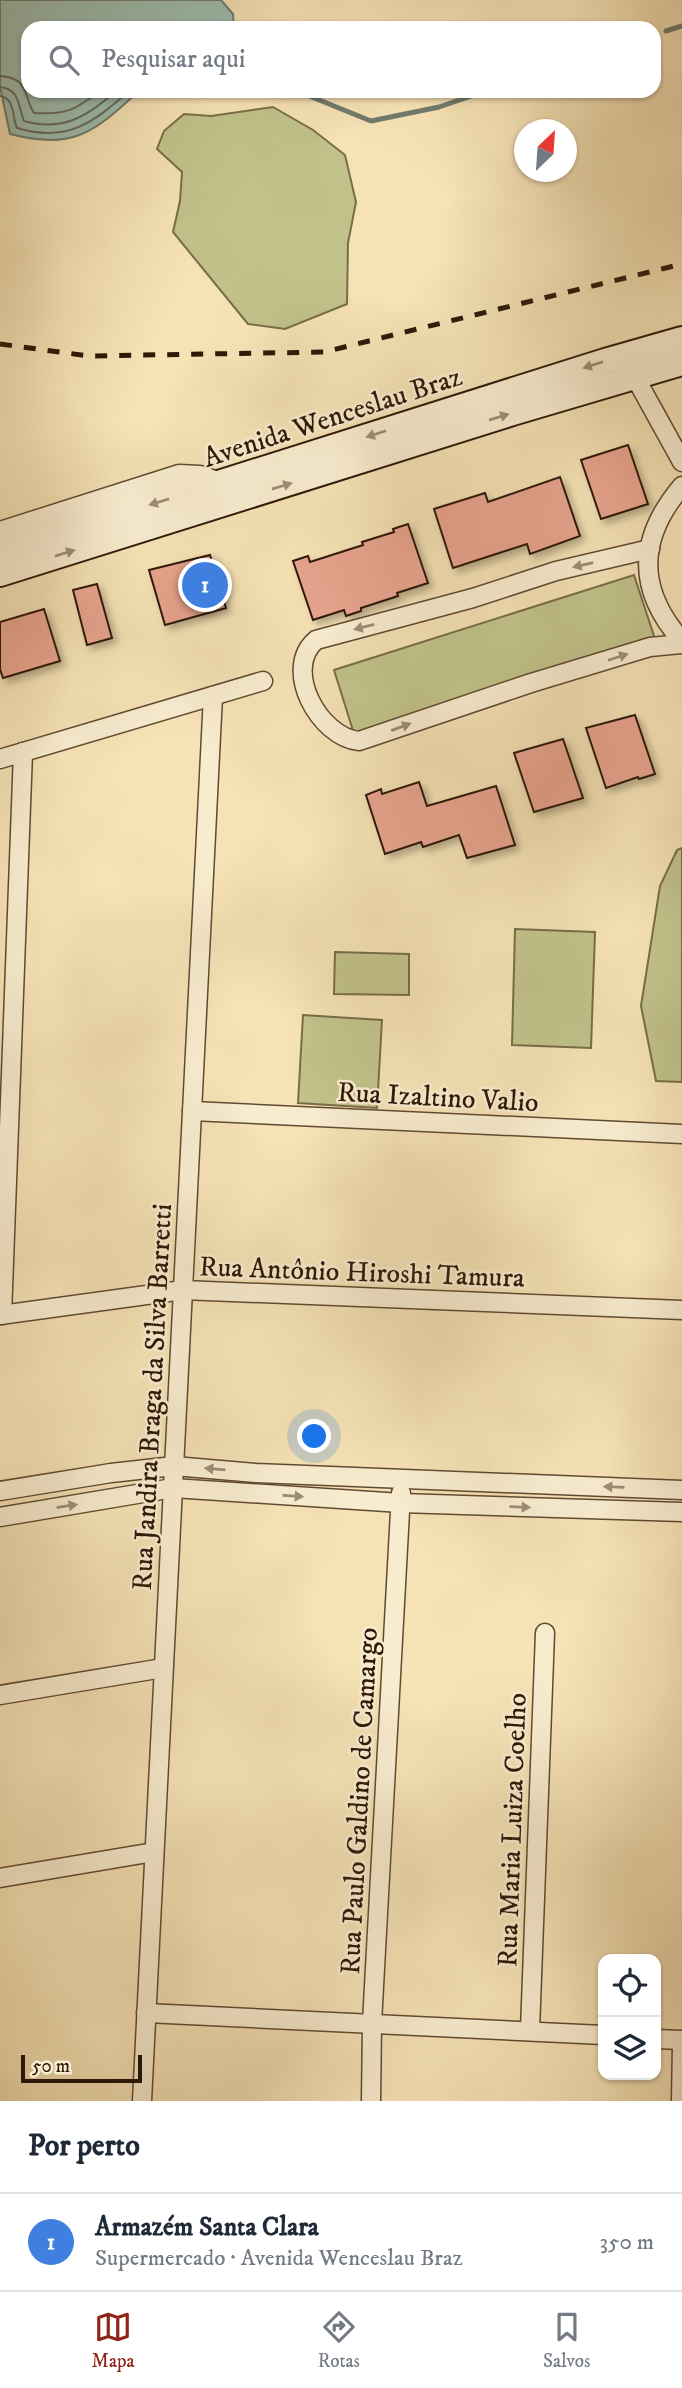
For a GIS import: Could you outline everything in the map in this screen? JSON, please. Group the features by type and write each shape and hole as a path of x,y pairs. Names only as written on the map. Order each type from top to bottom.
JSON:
{"street":[{"name":"Avenida Wenceslau Braz","path":"0,574 623,355 682,339"},
{"path":"623,355 682,462"},
{"name":"Avenida Wenceslau Braz","path":"0,552 222,482 329,460 516,412 682,363"},
{"path":"0,531 179,474 200,475 222,482"},
{"path":"682,486 663,509 651,536 648,565 652,595 665,622 682,643"},
{"path":"650,550 556,571 316,640 307,648 303,659 303,674 308,693 329,728 349,740 359,741 650,647 682,643"},
{"path":"0,758 262,681"},
{"name":"Rua Jandira Braga da Silva Barretti","path":"142,2101 213,696"},
{"path":"1,1315 23,752"},
{"name":"Rua Izaltino Valio","path":"192,1111 682,1133"},
{"name":"Rua Antônio Hiroshi Tamura","path":"1,1315 183,1290 682,1310"},
{"path":"0,1491 174,1466 256,1473 682,1490"},
{"name":"Rua Paulo Galdino de Camargo","path":"371,2101 372,2023 402,1479"},
{"path":"0,1517 173,1488 401,1503 682,1511"},
{"name":"Rua Maria Luiza Coelho","path":"530,2030 545,1633"},
{"path":"0,1695 163,1668"},
{"path":"0,1878 154,1852"},
{"path":"146,2013 598,2035"},
{"path":"661,2040 682,2042 681,2101"}],"green space":[{"path":"273,107 313,130 345,155 356,202 348,243 347,304 285,329 248,324 173,232 180,201 182,172 157,149 164,131 184,114 211,116"},
{"path":"634,575 656,642 355,737 334,670"},
{"path":"682,848 682,1082 656,1081 641,1006 660,886 677,850"},
{"path":"515,929 595,932 591,1048 512,1045"},
{"path":"335,952 409,954 409,995 334,994"},
{"path":"303,1015 382,1020 377,1108 298,1103"}],"water":[{"path":"0,0 221,0 233,14 234,21 21,21 21,98 131,98 108,118 81,134 51,140 10,134 0,87"}],"building":[{"path":"628,445 648,504 601,519 581,460"},
{"path":"560,477 580,536 530,554 527,544 453,568 434,509 485,493 488,502"},
{"path":"408,524 428,583 397,593 398,596 346,616 344,610 313,620 293,561 308,556 310,562 363,545 362,542 394,532 393,529"},
{"path":"210,555 226,608 165,625 149,570"},
{"path":"97,584 112,638 87,645 73,590"},
{"path":"44,609 60,661 3,678 0,669 0,622"},
{"path":"635,715 655,774 606,788 586,728"},
{"path":"563,739 583,798 534,812 514,753"},
{"path":"419,782 427,806 496,786 515,845 467,858 459,835 423,847 421,842 385,854 366,795 381,789 382,794"}],"waterway":[{"path":"666,31 682,26"},
{"path":"314,98 371,121 439,107 465,98"}],"railway":[{"path":"0,344 89,356 324,352 682,264"}],"place":[{"name":"Armazém Santa Clara","path":"205,585"}]}
